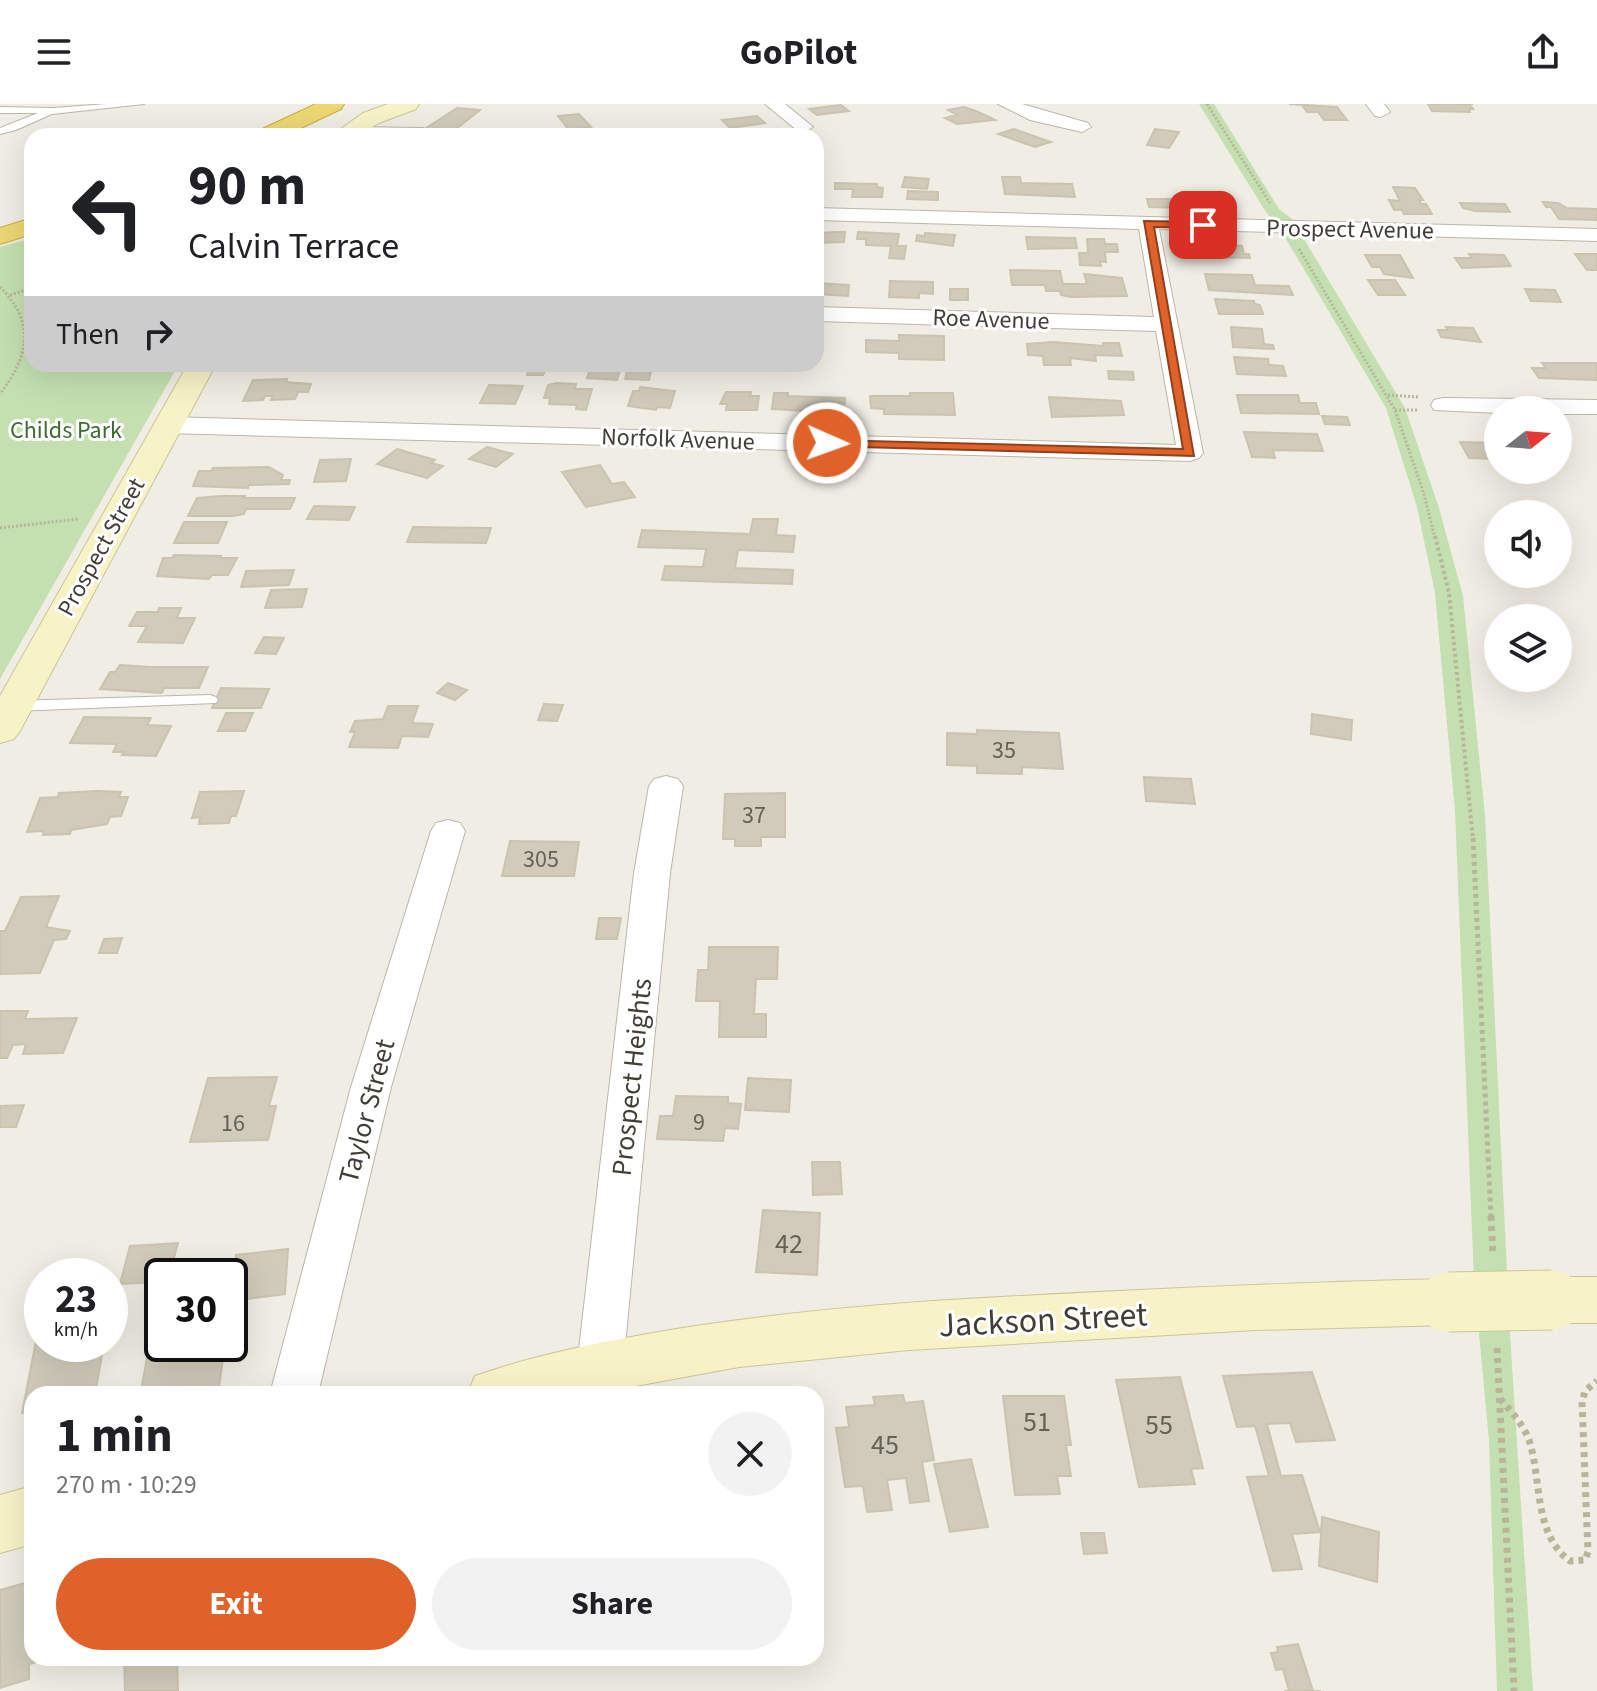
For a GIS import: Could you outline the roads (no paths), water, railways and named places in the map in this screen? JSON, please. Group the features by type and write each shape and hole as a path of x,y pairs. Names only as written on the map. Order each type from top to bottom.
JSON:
{"highway":[{"path":"283,128 333,104"},
{"path":"0,236 24,228"}],"main road":[{"path":"343,104 345,128"},
{"path":"370,104 398,104"},
{"path":"357,128 408,104"},
{"name":"Prospect Street","path":"7,718 197,372"},
{"name":"Jackson Street","path":"527,1386 600,1367 739,1343 909,1326 1256,1307 1575,1300"},
{"path":"0,1524 24,1517"}],"street":[{"path":"774,104 804,127"},
{"path":"1007,104 1036,116 1082,127"},
{"name":"Prospect Avenue","path":"824,214 1597,235"},
{"path":"1148,223 1166,324"},
{"name":"Roe Avenue","path":"824,314 1166,324"},
{"name":"Norfolk Avenue","path":"167,425 1190,453 1166,324"},
{"path":"1443,405 1597,407"},
{"name":"Prospect Heights","path":"600,1367 652,873 666,786"},
{"name":"Taylor Street","path":"296,1386 371,1087 448,831"}],"lane":[{"path":"0,110 53,111 140,104"},
{"path":"0,131 25,125 36,116 53,111"},
{"path":"7,718 210,700"}],"park label":[{"name":"Childs Park","path":"66,430"}]}
